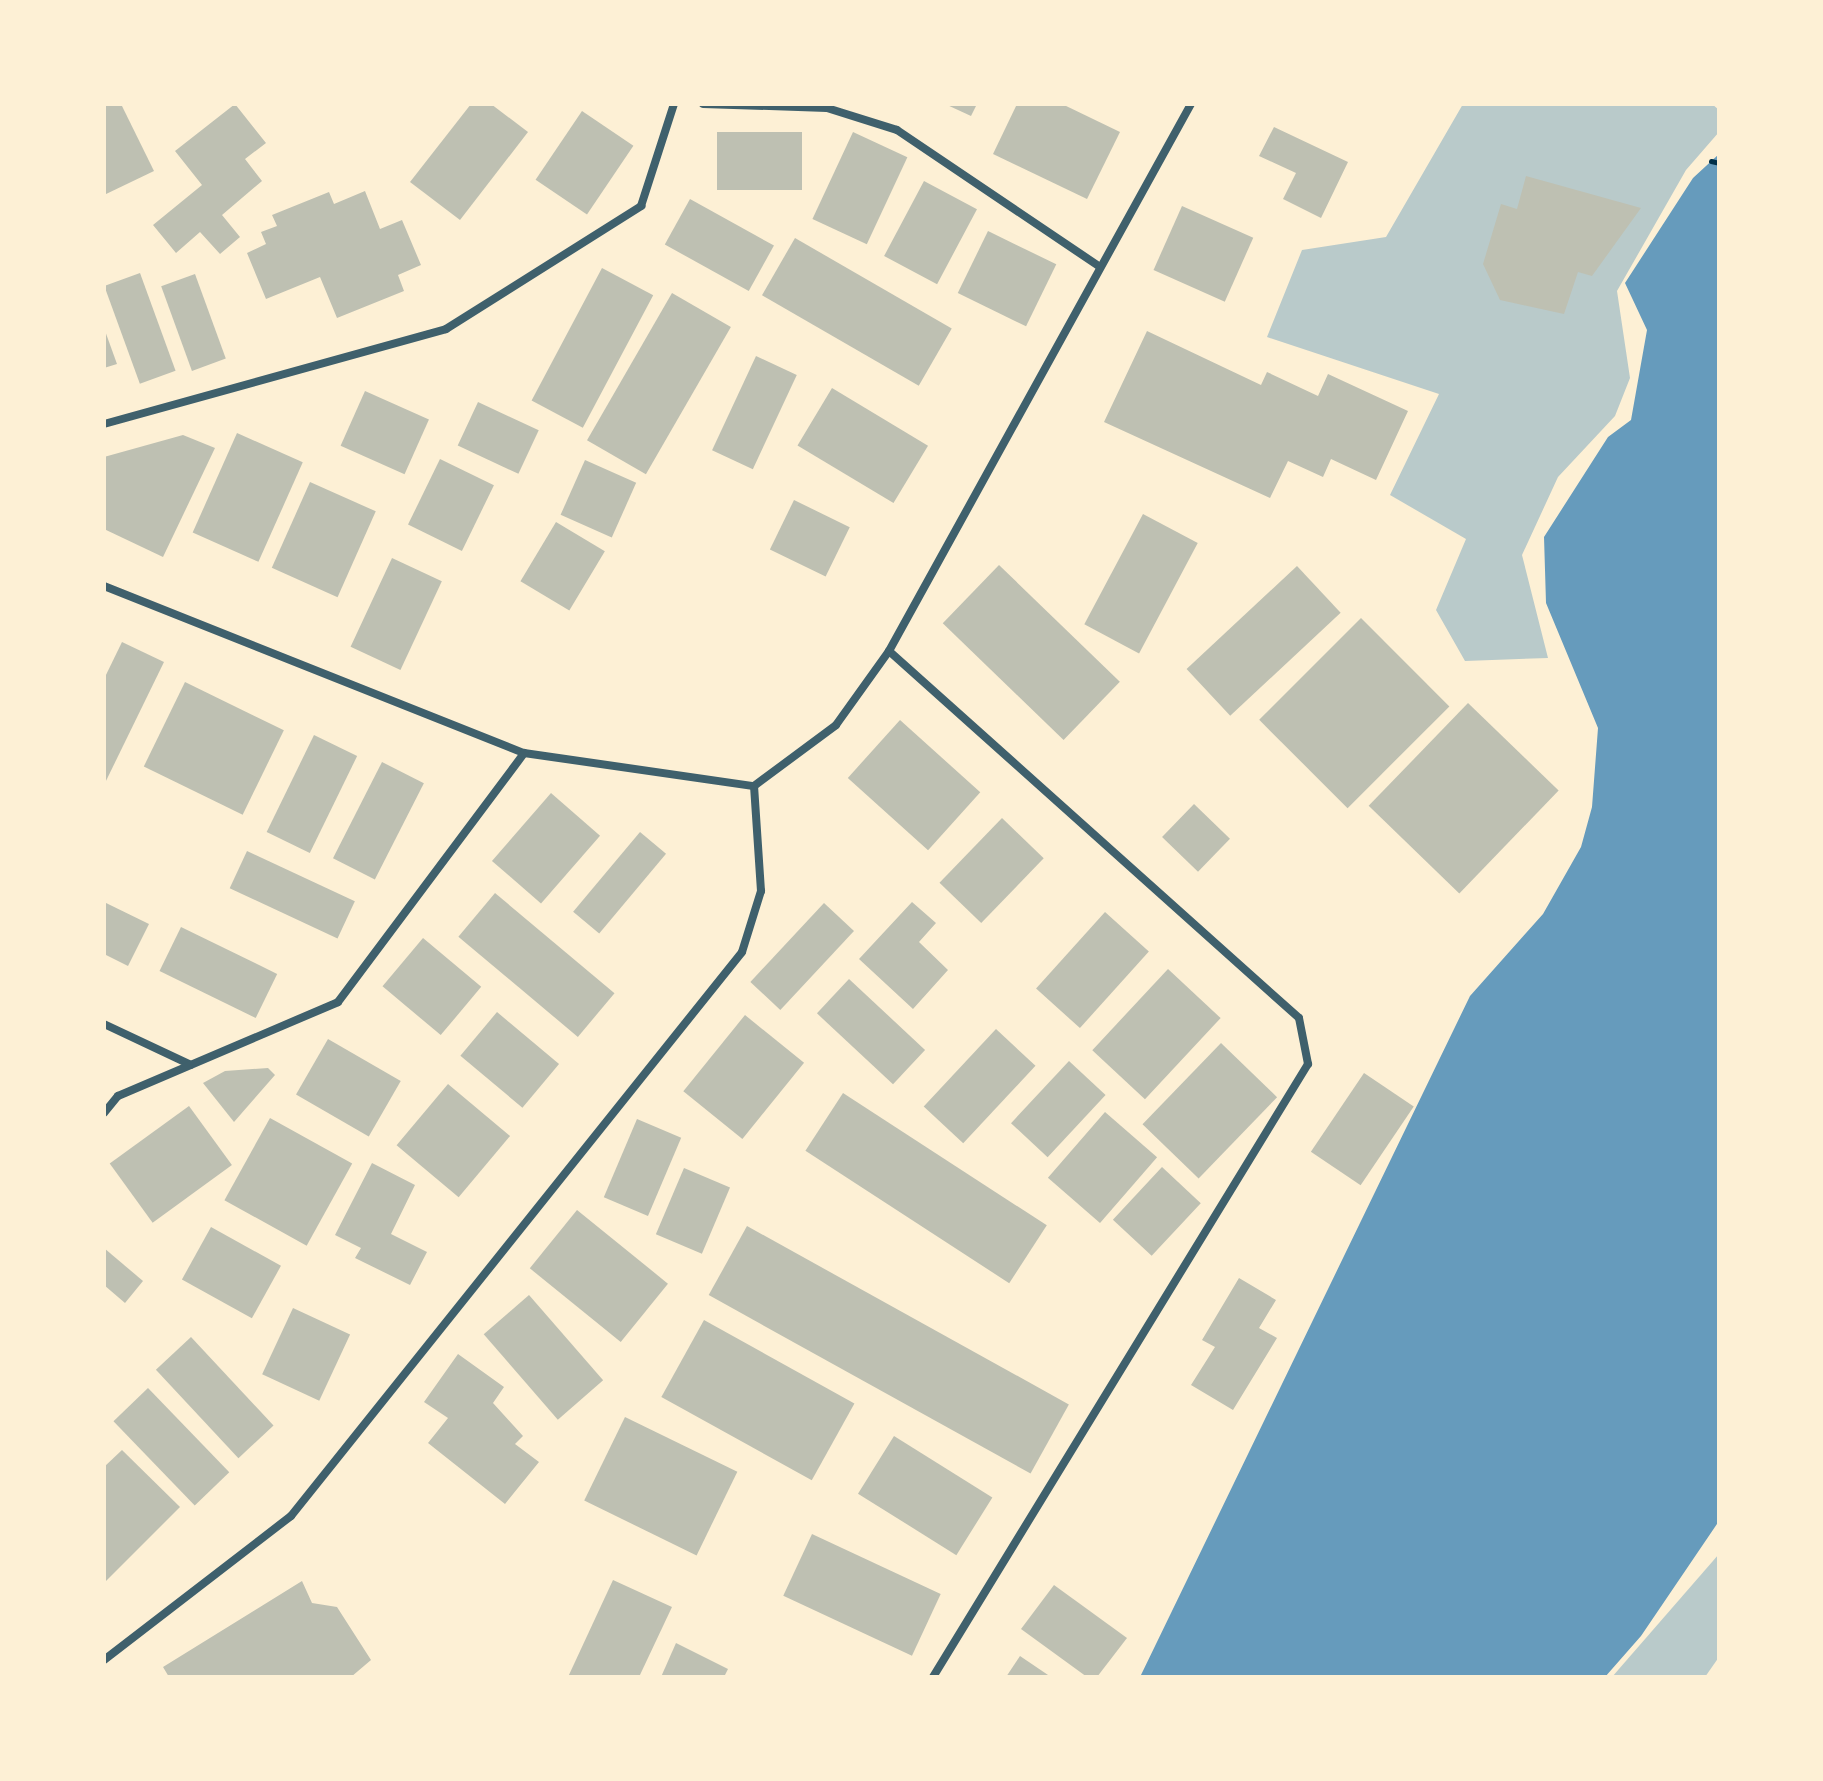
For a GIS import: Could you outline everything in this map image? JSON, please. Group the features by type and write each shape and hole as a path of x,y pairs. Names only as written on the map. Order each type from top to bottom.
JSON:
{"street":[{"path":"104,424 446,329 641,206 674,104"},
{"path":"703,104 827,108 897,130 1100,267"},
{"path":"104,586 524,753 754,786 836,725 889,651 1191,104"},
{"path":"889,651 1299,1018 1308,1064 933,1677"},
{"path":"104,1113 118,1096 338,1002 524,753"},
{"path":"104,1660 291,1516 742,952 761,891 754,786"},
{"path":"104,1024 191,1065"}],"path":[{"path":"1711,161 1719,163"}],"shaded area":[{"path":"1463,104 1712,104 1719,110 1719,132 1686,170 1617,291 1630,378 1615,416 1558,477 1522,555 1548,658 1465,661 1436,610 1466,539 1390,495 1439,394 1267,337 1302,250 1386,237"},
{"path":"1719,1554 1719,1657 1705,1677 1612,1677"}],"water":[{"path":"1719,154 1719,1521 1641,1636 1605,1677 1140,1677 1470,996 1543,914 1581,847 1592,807 1598,728 1546,603 1544,537 1608,437 1631,420 1647,330 1625,283 1693,178"}],"building":[{"path":"104,104 121,104 154,171 104,195"},
{"path":"235,104 266,143 245,159 262,181 222,215 240,237 220,254 200,232 176,253 153,225 202,185 175,151"},
{"path":"471,104 491,104 528,132 460,220 410,182"},
{"path":"945,104 977,104 971,116"},
{"path":"1017,104 1062,104 1120,132 1087,199 993,154"},
{"path":"582,111 633,146 587,214 536,180"},
{"path":"1274,127 1348,162 1321,218 1283,199 1296,173 1259,156"},
{"path":"717,132 802,132 802,190 717,190"},
{"path":"853,132 907,157 867,244 812,219"},
{"path":"1526,176 1641,208 1592,276 1578,272 1564,314 1500,300 1483,264 1501,204 1517,209"},
{"path":"924,181 977,209 937,284 884,256"},
{"path":"365,191 380,229 402,220 421,265 398,275 404,291 337,318 320,277 266,299 247,253 266,244 261,232 277,226 272,215 329,192 334,204"},
{"path":"690,199 774,246 749,291 665,244"},
{"path":"1182,206 1253,238 1225,302 1154,270"},
{"path":"988,231 1056,264 1026,326 958,293"},
{"path":"795,238 952,328 919,386 762,295"},
{"path":"602,268 653,295 583,428 532,400"},
{"path":"140,273 176,371 140,384 104,286"},
{"path":"195,274 226,359 192,371 161,286"},
{"path":"672,293 731,327 646,474 587,440"},
{"path":"104,328 117,364 104,368"},
{"path":"1147,331 1261,385 1267,372 1318,396 1328,374 1408,411 1376,480 1331,459 1323,477 1288,461 1270,498 1104,422"},
{"path":"756,356 797,375 753,469 712,450"},
{"path":"832,388 928,446 893,503 797,445"},
{"path":"365,391 429,419 405,474 341,446"},
{"path":"478,402 539,430 518,474 458,446"},
{"path":"237,433 303,462 258,562 193,533"},
{"path":"183,435 215,448 163,557 104,529 104,457"},
{"path":"440,459 494,485 462,551 408,525"},
{"path":"585,460 636,483 612,538 561,515"},
{"path":"310,482 376,511 338,597 272,568"},
{"path":"794,500 850,527 826,577 770,549"},
{"path":"1143,514 1198,543 1139,653 1084,624"},
{"path":"556,522 605,551 569,611 520,581"},
{"path":"392,558 442,581 400,670 351,647"},
{"path":"999,565 1120,682 1064,740 943,623"},
{"path":"1297,566 1341,613 1230,716 1187,669"},
{"path":"1361,618 1449,706 1348,808 1259,720"},
{"path":"122,642 164,662 104,785 104,679"},
{"path":"185,682 284,730 243,815 144,766"},
{"path":"1468,703 1559,791 1459,893 1369,806"},
{"path":"900,720 980,792 928,850 848,778"},
{"path":"314,735 357,756 310,853 267,832"},
{"path":"382,762 424,783 375,880 333,858"},
{"path":"551,793 600,836 541,904 492,861"},
{"path":"1194,804 1230,839 1198,872 1162,837"},
{"path":"1002,818 1044,858 981,923 939,883"},
{"path":"640,832 666,854 599,934 573,912"},
{"path":"247,851 355,901 338,938 230,888"},
{"path":"495,893 615,993 578,1037 458,937"},
{"path":"104,902 149,924 128,966 104,954"},
{"path":"912,902 936,923 919,942 948,970 913,1009 859,959"},
{"path":"824,903 854,931 780,1010 750,982"},
{"path":"1105,912 1149,951 1080,1028 1036,989"},
{"path":"181,927 277,974 256,1018 160,971"},
{"path":"423,938 481,987 441,1035 383,986"},
{"path":"1168,969 1221,1018 1145,1099 1092,1050"},
{"path":"849,979 925,1050 893,1084 817,1013"},
{"path":"497,1012 559,1064 522,1108 460,1056"},
{"path":"745,1015 804,1063 742,1139 683,1091"},
{"path":"996,1029 1035,1066 963,1143 924,1107"},
{"path":"328,1039 401,1081 369,1136 296,1094"},
{"path":"1221,1043 1277,1097 1199,1178 1143,1124"},
{"path":"1069,1061 1106,1095 1048,1157 1011,1123"},
{"path":"268,1068 275,1075 234,1122 203,1083 225,1071"},
{"path":"1364,1073 1414,1107 1361,1185 1311,1152"},
{"path":"448,1084 510,1136 459,1197 397,1145"},
{"path":"843,1093 1047,1225 1009,1283 805,1151"},
{"path":"189,1106 232,1165 153,1223 110,1164"},
{"path":"1105,1112 1157,1157 1100,1223 1048,1178"},
{"path":"270,1118 352,1164 307,1246 224,1200"},
{"path":"637,1119 681,1138 648,1216 604,1197"},
{"path":"372,1163 415,1185 391,1234 427,1252 410,1285 355,1258 361,1248 335,1235"},
{"path":"1162,1167 1201,1203 1152,1256 1113,1220"},
{"path":"684,1168 730,1188 702,1254 656,1234"},
{"path":"577,1210 668,1284 621,1342 530,1268"},
{"path":"747,1226 1069,1404 1031,1474 709,1295"},
{"path":"211,1227 281,1266 252,1318 182,1279"},
{"path":"104,1248 143,1281 125,1303 104,1285"},
{"path":"1239,1278 1276,1300 1259,1328 1277,1338 1233,1410 1191,1385 1215,1347 1202,1340"},
{"path":"529,1295 603,1380 558,1420 484,1334"},
{"path":"293,1308 350,1335 319,1401 262,1374"},
{"path":"704,1320 854,1403 812,1480 661,1397"},
{"path":"191,1337 274,1425 238,1458 156,1370"},
{"path":"458,1354 504,1387 493,1403 523,1436 515,1444 539,1462 505,1504 428,1443 448,1418 424,1402"},
{"path":"148,1388 229,1472 195,1506 113,1421"},
{"path":"625,1417 737,1472 697,1555 584,1501"},
{"path":"894,1436 992,1497 956,1555 858,1494"},
{"path":"122,1450 180,1507 106,1581 104,1467"},
{"path":"812,1534 941,1594 912,1656 783,1596"},
{"path":"613,1580 672,1607 639,1677 568,1677"},
{"path":"302,1581 312,1603 337,1607 371,1660 351,1677 169,1677 163,1667"},
{"path":"1054,1585 1127,1638 1097,1677 1087,1677 1021,1629"},
{"path":"676,1643 728,1669 724,1677 661,1677"},
{"path":"1020,1656 1051,1677 1006,1677"}]}
